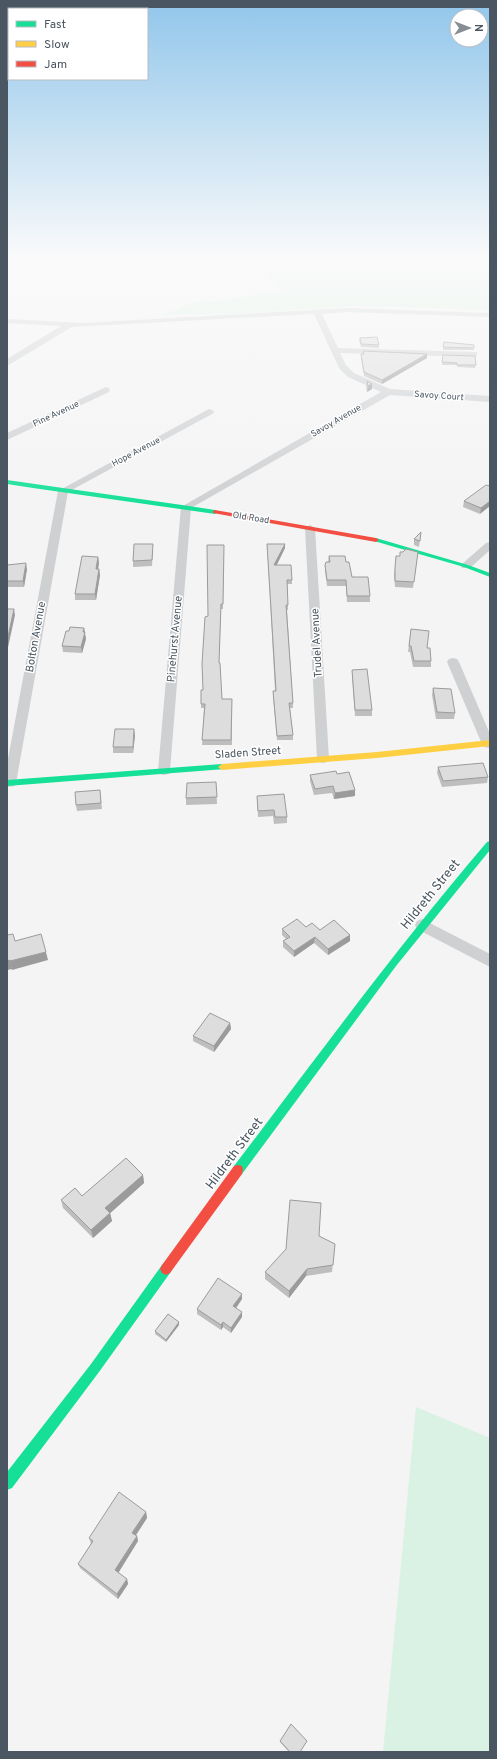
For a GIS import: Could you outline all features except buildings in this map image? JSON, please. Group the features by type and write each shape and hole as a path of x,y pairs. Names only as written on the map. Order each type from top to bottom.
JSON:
{"street":[{"path":"7,362 42,341"},
{"path":"331,341 342,366 350,375 388,392"},
{"path":"335,350 474,354"},
{"name":"Pine Avenue","path":"7,437 106,390"},
{"name":"Savoy Court","path":"388,392 490,399"},
{"name":"Savoy Avenue","path":"186,507 388,392"},
{"name":"Hope Avenue","path":"63,491 209,412"},
{"name":"Old Road","path":"7,482 63,491 143,500 369,538 466,566 490,575"},
{"name":"Bolton Avenue","path":"8,783 63,491"},
{"name":"Pinehurst Avenue","path":"164,771 186,507"},
{"name":"Trudel Avenue","path":"310,528 323,759"},
{"path":"466,566 490,545"},
{"path":"453,662 489,743"},
{"name":"Sladen Street","path":"8,783 323,759 489,743"},
{"name":"Hildreth Street","path":"7,1483 95,1368 230,1181 422,925 490,844"},
{"path":"422,925 490,961"}],"green space":[{"path":"416,1407 490,1438 490,1752 383,1752"}],"traffic: fast":[{"path":"7,482 215,512"},
{"path":"376,540 466,566 490,575"},
{"path":"7,783 222,767"},
{"path":"238,1170 361,1004 424,923 490,844"},
{"path":"7,1483 95,1368 166,1269"}],"traffic: slow":[{"path":"222,767 377,755 490,743"}],"traffic: jam":[{"path":"215,512 376,540"},
{"path":"166,1269 238,1170"}]}
